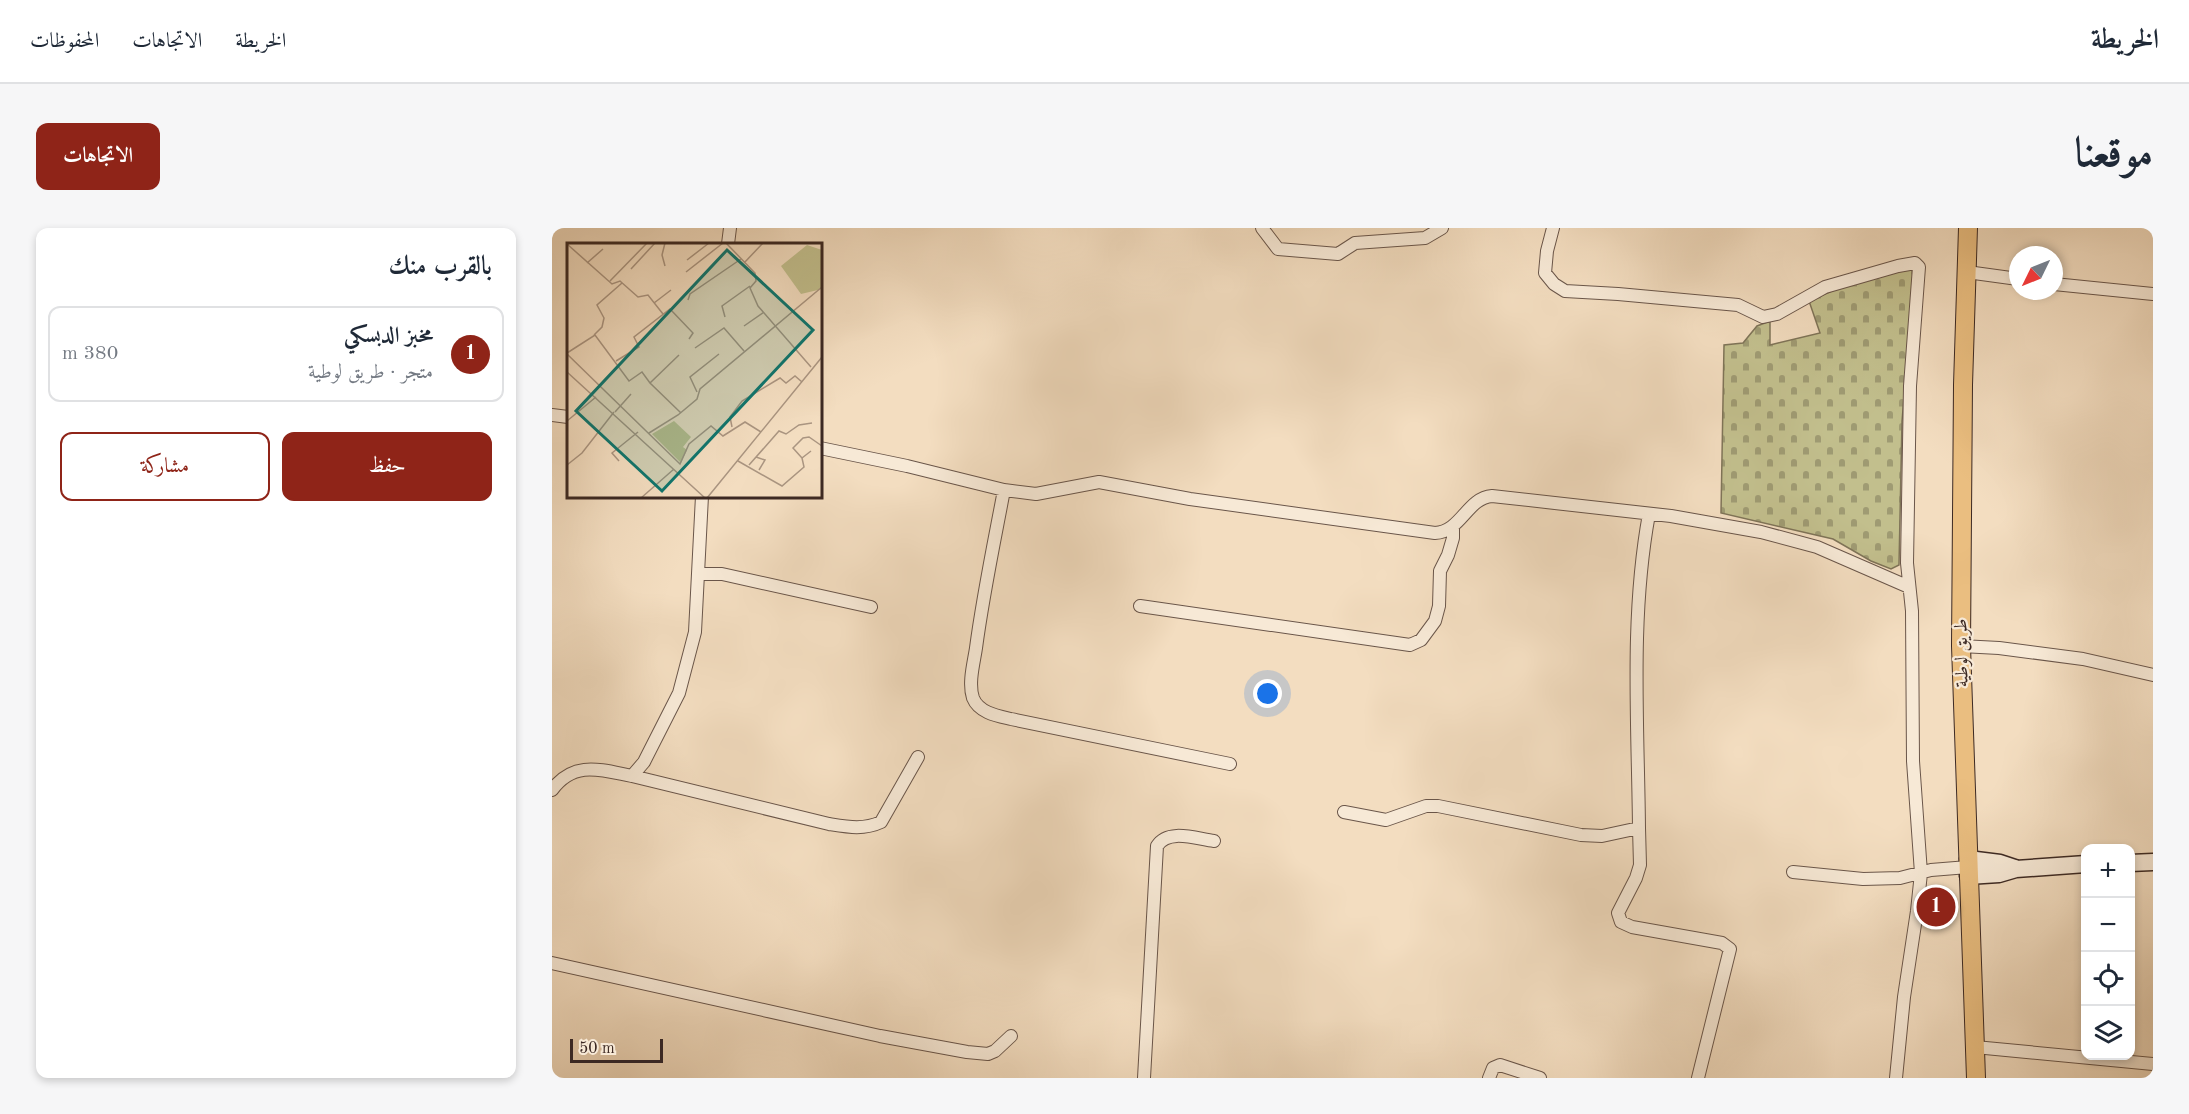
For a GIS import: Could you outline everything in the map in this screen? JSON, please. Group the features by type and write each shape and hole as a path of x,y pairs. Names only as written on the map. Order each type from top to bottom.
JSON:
{"main road":[{"name":"طريق لوطية","path":"1968,228 1961,646 1976,1078"}],"street":[{"path":"728,243 730,228"},
{"path":"1262,228 1278,249 1338,254 1355,243 1425,238 1442,228"},
{"path":"1553,228 1547,251 1545,273 1554,285 1565,291 1738,305 1763,317 1777,314 1825,287 1898,266 1917,264 1907,476 1909,587 1913,651 1913,761 1921,873 1896,1078"},
{"path":"1967,272 2009,278"},
{"path":"2063,285 2153,294"},
{"path":"552,415 567,417"},
{"path":"822,448 1004,490 1036,494 1099,482 1190,499 1421,532 1440,533 1453,527 1481,498 1492,496 1649,514 1705,522 1801,541 1909,587"},
{"path":"1004,490 977,633 972,685 973,697 980,707 993,714 1018,721 1230,764"},
{"path":"632,776 644,762 679,693 696,632 702,498"},
{"path":"1649,514 1641,574 1637,656 1640,865 1618,913 1621,922 1632,927 1722,943 1730,948 1698,1078"},
{"path":"1140,606 1410,645 1420,640 1435,621 1439,606 1438,581 1453,538 1453,527"},
{"path":"699,574 722,574 871,607"},
{"path":"1961,646 1999,648 2083,659 2153,675"},
{"path":"552,790 572,771 594,769 632,776 829,824 852,828 870,827 881,822 918,757"},
{"path":"1344,812 1386,820 1426,806 1438,806 1581,835 1602,836 1639,828"},
{"path":"1144,1078 1157,846 1161,840 1170,836 1214,841"},
{"path":"2135,863 2153,862"},
{"path":"1793,872 1863,879 1900,878 1931,870 1968,867 1999,874 2016,868 2081,864"},
{"path":"552,963 880,1036 967,1052 988,1054 995,1052 1011,1036"},
{"path":"1975,1047 2153,1064"},
{"path":"1489,1078 1493,1068 1500,1065 1540,1078"}],"green space":[{"path":"1915,267 1902,421 1899,565 1891,569 1871,561 1833,539 1721,513 1724,345 1743,343 1757,326 1770,321 1770,345 1820,333 1809,301 1848,284"}],"place":[{"name":"مخبز الدبسكي","path":"1936,907"}]}
